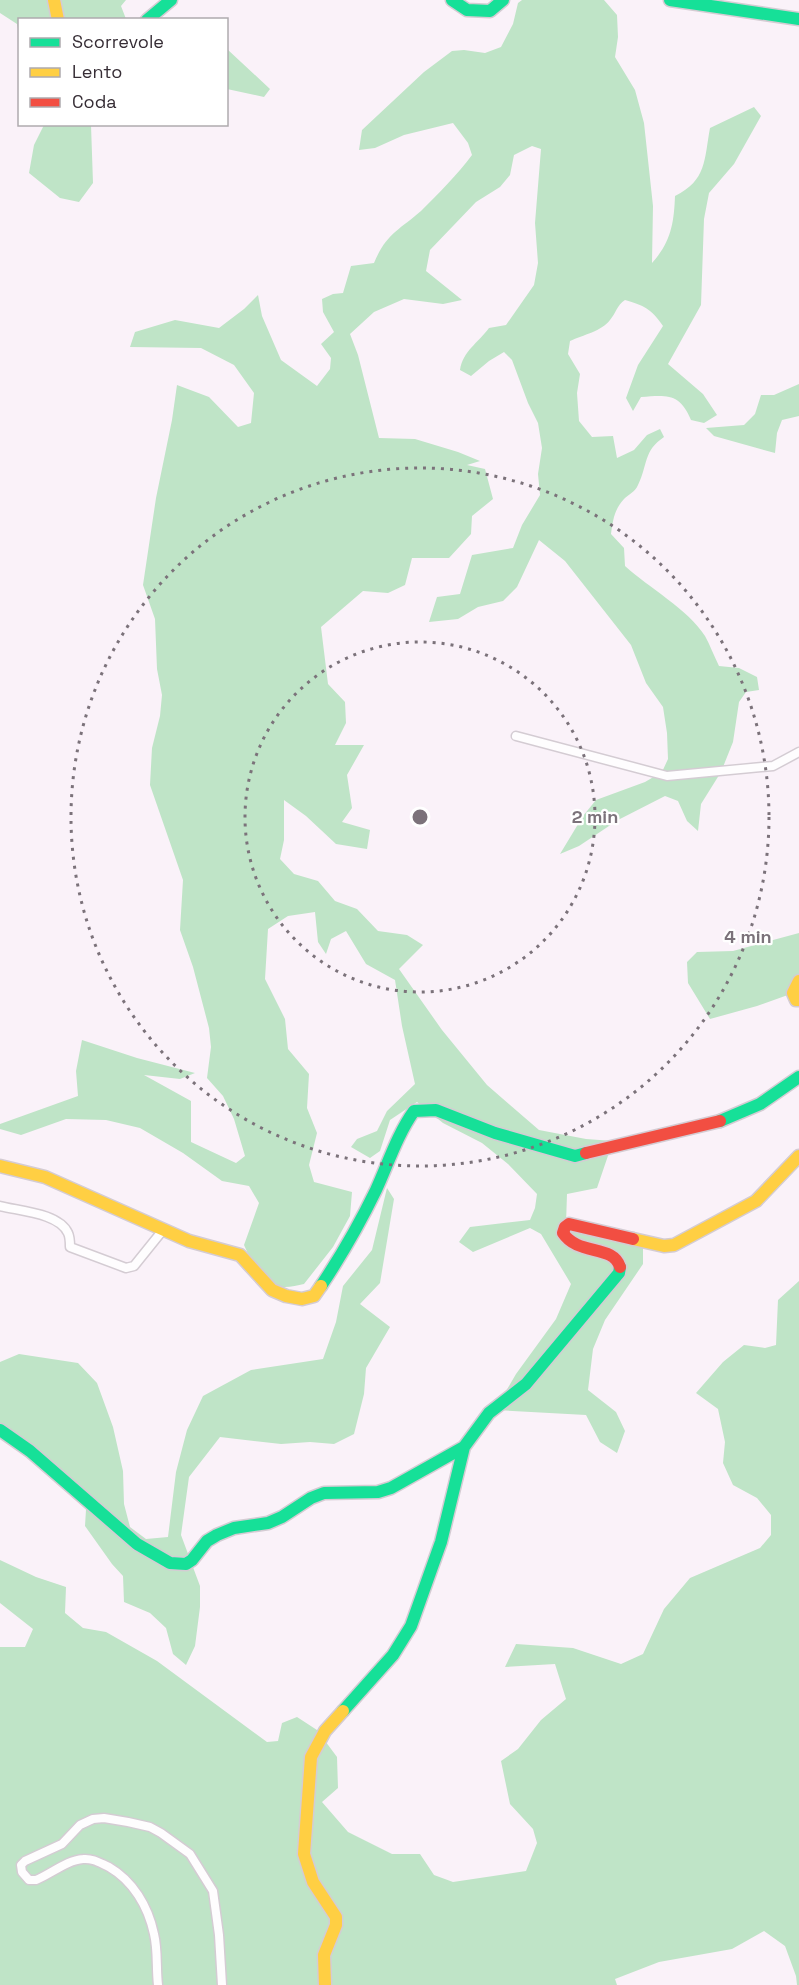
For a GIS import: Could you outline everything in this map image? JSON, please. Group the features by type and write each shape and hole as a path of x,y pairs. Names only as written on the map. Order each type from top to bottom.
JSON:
{"main road":[{"path":"54,0 58,18"},
{"path":"149,18 171,0"},
{"path":"453,0 467,10 490,11 503,0"},
{"path":"670,0 799,19"},
{"path":"799,981 793,993 796,1000 799,1000"},
{"path":"0,1166 45,1177 189,1241 240,1255 272,1290 302,1299 314,1296 334,1267 375,1191 406,1122 414,1111 436,1110 495,1133 575,1156 725,1120 760,1104 799,1077"},
{"path":"325,1985 324,1955 336,1925 336,1917 313,1882 304,1854 311,1757 325,1731 393,1655 411,1626 441,1542 464,1447 489,1413 526,1384 619,1273 620,1265 616,1258 568,1242 563,1233 565,1227 569,1224 664,1246 674,1245 756,1201 799,1156"},
{"path":"0,1430 30,1451 136,1544 170,1563 186,1564 207,1541 234,1528 268,1523 282,1517 311,1498 324,1494 378,1492 391,1488 464,1447"}],"street":[{"path":"516,736 667,776 772,766 799,752"},
{"path":"0,1206 60,1222 69,1234 70,1247 126,1268 134,1266 163,1230"},
{"path":"158,1985 154,1934 142,1901 130,1883 98,1861 75,1860 36,1880 29,1880 22,1872 21,1865 62,1844 80,1825 93,1819 105,1818 128,1822 161,1833 190,1854 213,1891 222,1985"}],"green space":[{"path":"0,0 126,0 121,6 126,18 18,18 18,28 17,24 0,13"},
{"path":"522,0 604,0 617,15 618,37 615,57 635,90 644,123 653,206 652,263 670,232 675,196 699,176 705,159 710,128 754,107 761,116 734,164 709,193 704,219 701,305 668,364 703,394 717,415 704,423 691,420 687,411 677,400 665,396 641,397 633,411 626,398 638,365 663,326 647,308 625,300 607,324 570,341 568,354 580,374 577,393 579,421 592,437 613,436 617,458 634,450 647,435 660,429 664,437 649,453 637,487 624,499 614,515 611,534 624,548 625,566 679,608 698,626 719,666 739,668 757,677 759,690 746,692 739,702 733,742 721,772 701,804 698,831 687,821 678,801 665,796 618,820 579,846 560,854 583,816 596,800 645,782 662,772 668,759 663,707 646,683 631,645 565,561 539,540 517,587 503,601 478,607 458,619 429,622 437,597 460,594 472,555 513,548 522,525 540,495 538,474 542,448 538,423 512,360 504,352 471,376 460,370 464,358 489,328 506,325 534,285 538,263 535,223 541,149 532,146 514,155 510,175 500,187 476,202 430,250 426,271 462,300 443,304 404,299 374,312 350,334 358,355 379,438 415,439 480,461 467,465 485,469 493,499 472,516 471,534 449,558 412,558 405,585 388,593 363,591 321,627 328,684 345,702 346,723 335,745 364,745 347,775 352,808 342,822 370,830 367,849 336,844 306,816 284,800 284,840 280,859 294,874 318,881 335,901 357,909 378,931 407,935 423,945 399,969 442,1030 487,1085 539,1130 586,1139 613,1141 597,1188 567,1194 566,1224 643,1246 643,1264 605,1320 593,1349 588,1390 616,1412 625,1431 617,1453 600,1442 586,1415 495,1410 516,1374 556,1319 571,1284 541,1234 530,1228 473,1252 459,1242 470,1227 530,1220 537,1194 508,1164 482,1143 443,1123 417,1102 390,1120 380,1151 370,1158 351,1147 357,1139 377,1131 387,1111 415,1084 402,1026 395,980 366,964 346,931 331,939 326,954 318,942 315,912 288,916 268,929 265,979 285,1019 288,1049 309,1074 307,1108 317,1133 309,1165 314,1182 352,1192 350,1216 333,1247 304,1284 277,1286 259,1272 250,1258 244,1245 259,1203 249,1186 222,1181 183,1153 140,1128 106,1120 66,1119 21,1135 0,1129 0,1124 78,1096 76,1071 82,1040 137,1058 195,1073 180,1079 144,1075 191,1101 191,1142 236,1163 245,1156 234,1119 223,1096 207,1078 211,1047 209,1028 193,967 180,930 183,880 150,785 152,748 160,716 162,695 157,669 155,619 143,585 177,385 209,397 238,427 251,423 254,393 234,365 201,348 130,347 135,332 175,320 219,328 258,295 262,316 281,360 317,386 330,369 331,358 321,344 334,332 323,312 322,299 343,293 351,266 374,263 388,239 428,204 472,155 468,143 453,123 404,135 375,148 359,150 362,130 424,72 452,51 485,53 501,47 513,24 518,3"},
{"path":"228,50 270,89 264,97 228,89"},
{"path":"44,126 91,126 93,183 79,202 60,198 29,173 34,145"},
{"path":"799,384 799,416 782,420 777,433 775,453 714,436 706,428 744,425 755,414 761,395 774,395"},
{"path":"799,933 799,991 710,1019 688,983 687,962 697,952 733,951"},
{"path":"387,1188 394,1199 380,1283 360,1304 390,1327 366,1368 364,1394 354,1434 334,1444 310,1442 281,1444 220,1437 189,1477 181,1535 200,1586 200,1607 195,1646 186,1665 173,1654 166,1628 150,1613 124,1602 123,1576 85,1526 87,1493 0,1428 0,1362 19,1354 78,1363 97,1383 113,1427 123,1471 124,1504 130,1527 146,1539 168,1537 176,1472 187,1430 203,1396 251,1370 323,1359 336,1322 343,1286 372,1250"},
{"path":"799,1281 799,1985 797,1985 785,1946 764,1931 732,1949 659,1962 615,1979 617,1985 0,1985 0,1647 25,1647 33,1629 0,1603 0,1560 36,1577 66,1587 65,1613 83,1628 106,1632 157,1661 267,1742 278,1741 282,1723 297,1717 317,1730 337,1757 338,1788 322,1802 348,1832 392,1854 420,1854 434,1875 453,1882 526,1871 537,1843 533,1829 510,1804 501,1761 518,1749 541,1720 566,1699 555,1664 505,1667 516,1644 573,1648 621,1664 643,1654 664,1609 690,1578 760,1548 771,1535 771,1515 757,1498 733,1485 723,1463 725,1442 718,1409 696,1393 723,1362 744,1345 765,1348 776,1345 778,1300"}],"traffic: fast":[{"path":"149,18 171,0"},
{"path":"452,0 467,10 490,11 503,0"},
{"path":"670,0 799,19"},
{"path":"720,1121 760,1104 799,1077"},
{"path":"321,1286 363,1215 414,1111 436,1110 495,1133 575,1156 586,1153"},
{"path":"0,1430 30,1451 137,1544 170,1563 186,1564 207,1541 217,1535 234,1528 268,1523 324,1493 378,1492 391,1488 464,1447 489,1413 526,1384 619,1273 620,1267"},
{"path":"343,1711 393,1655 411,1626 441,1542 464,1447"}],"traffic: slow":[{"path":"54,0 58,18"},
{"path":"799,981 793,993 796,1000 799,1000"},
{"path":"633,1239 664,1246 674,1245 756,1201 799,1156"},
{"path":"0,1166 45,1177 189,1241 240,1255 272,1290 286,1296 302,1299 314,1296 321,1286"},
{"path":"325,1985 324,1955 336,1925 336,1917 313,1882 304,1854 311,1757 325,1731 343,1711"}],"traffic: jam":[{"path":"586,1153 720,1121"},
{"path":"620,1267 610,1255 577,1245 569,1240 563,1233 565,1227 569,1224 633,1239"}]}
